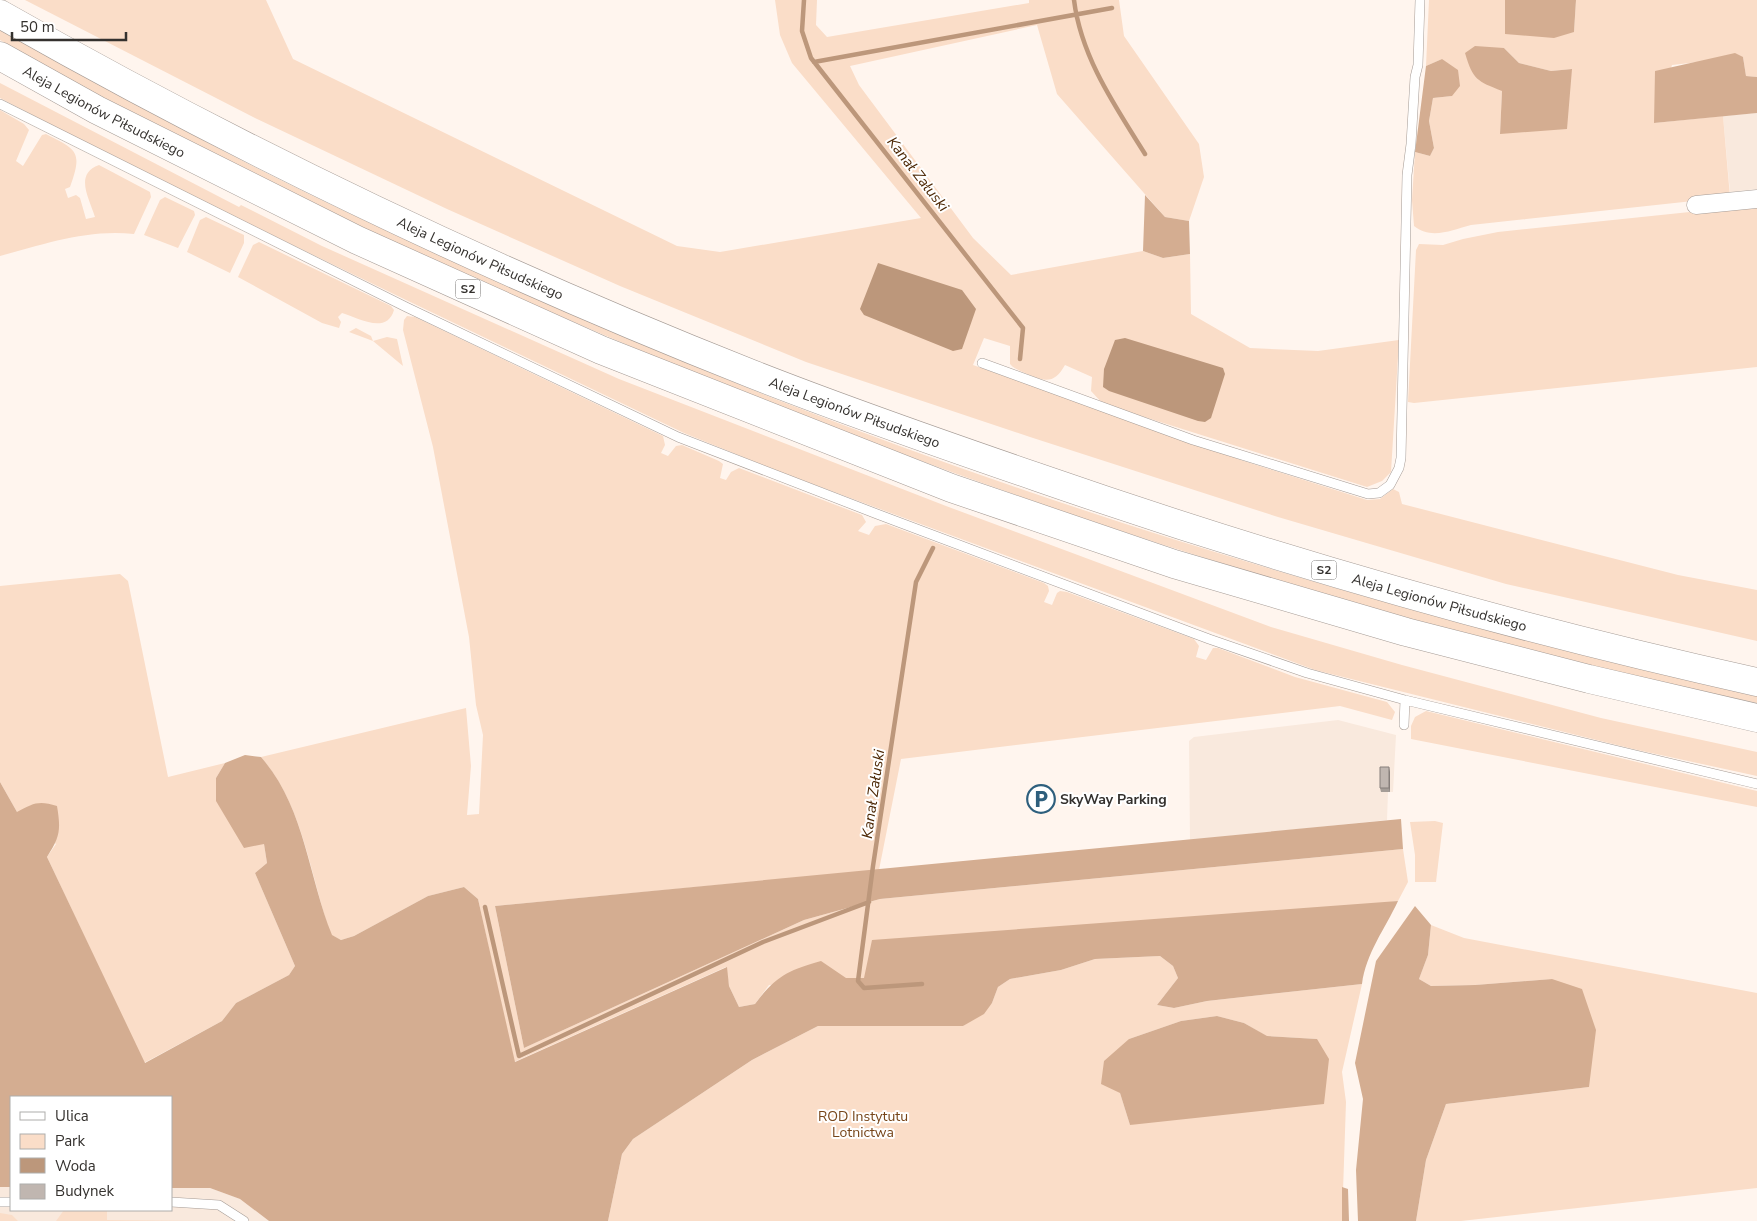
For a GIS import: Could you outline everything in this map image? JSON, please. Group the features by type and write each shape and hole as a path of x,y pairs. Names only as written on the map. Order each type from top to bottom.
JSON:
{"highway":[{"name":"Aleja Legionów Piłsudskiego","path":"0,14 238,141 482,259 681,345 900,430 1172,524 1314,567 1579,640 1757,682"},
{"name":"Aleja Legionów Piłsudskiego","path":"0,56 97,110 366,244 601,350 951,488 1174,564 1406,632 1589,679 1757,718"}],"street":[{"path":"1696,205 1757,199"}],"lane":[{"path":"982,363 1193,440 1368,494 1379,493 1390,485 1400,468 1403,433 1407,175 1415,77 1418,65 1420,0"},
{"path":"0,104 406,308 678,437 1209,639 1307,673 1405,700 1757,784"},
{"path":"1404,725 1405,700"},
{"path":"172,1202 220,1205 244,1221"}],"shaded area":[{"path":"1505,0 1576,0 1574,32 1554,38 1505,34"},
{"path":"1475,46 1504,48 1519,63 1551,71 1572,69 1567,129 1500,134 1502,91 1481,82 1471,69 1465,53"},
{"path":"1735,53 1743,57 1746,76 1757,77 1757,113 1654,123 1655,71"},
{"path":"1442,59 1458,70 1460,86 1452,96 1433,98 1429,121 1434,148 1430,156 1415,152 1426,66"},
{"path":"1757,113 1757,189 1730,192 1723,116"},
{"path":"1145,195 1165,217 1189,221 1190,254 1163,258 1143,251"},
{"path":"1338,720 1396,735 1393,792 1388,792 1387,820 1190,840 1189,741 1194,737"},
{"path":"245,755 261,757 276,777 296,820 332,935 341,940 354,936 428,896 464,887 478,899 515,1062 727,967 729,986 739,1007 755,1004 769,987 791,971 821,961 846,978 864,978 872,940 1398,901 1367,962 1362,984 1207,1001 1174,1008 1157,1005 1178,978 1173,966 1160,956 1095,959 1061,970 1010,979 998,987 992,1003 984,1014 963,1026 818,1026 752,1060 633,1139 622,1154 608,1221 269,1221 240,1199 210,1188 172,1188 172,1096 10,1096 10,1187 0,1187 0,782 17,812 36,803 57,806 58,833 55,844 47,857 145,1063 222,1021 236,1003 289,975 295,966 255,873 267,863 264,844 244,848 216,801 216,778 225,763"},
{"path":"1401,819 1403,849 880,899 804,920 524,1048 495,906"},
{"path":"1415,906 1431,925 1428,955 1419,979 1431,986 1475,985 1552,979 1582,989 1596,1030 1589,1087 1446,1104 1426,1160 1416,1221 1358,1221 1356,1170 1363,1099 1355,1063 1376,961"},
{"path":"1217,1016 1244,1023 1267,1036 1317,1039 1329,1059 1324,1104 1130,1125 1120,1093 1101,1084 1104,1061 1129,1039 1181,1021"},
{"path":"0,1187 10,1187 10,1211 172,1211 172,1188 210,1188 240,1199 269,1221 0,1221"},
{"path":"1342,1187 1348,1189 1349,1221 1342,1221"}],"green space":[{"path":"25,0 266,0 293,59 677,246 720,252 921,218 792,63 780,35 775,0 817,0 816,25 827,37 1029,3 1029,0 1119,0 1124,36 1199,144 1204,177 1189,221 1165,217 1057,94 1037,25 850,66 859,85 973,238 1011,275 1143,251 1163,258 1190,254 1191,314 1250,348 1318,351 1399,340 1391,472 1382,481 1367,487 1103,404 1091,391 1092,377 1065,365 1051,379 1038,378 1018,370 1010,364 1010,346 984,338 973,365 1244,461 1367,500 1380,499 1393,489 1399,492 1402,504 1678,575 1757,590 1757,641 1506,584 1278,517 806,362 620,286 447,209 255,118"},
{"path":"1429,0 1505,0 1505,34 1574,32 1576,0 1757,0 1757,77 1746,76 1743,57 1672,65 1654,123 1723,116 1730,197 1471,225 1442,233 1421,230 1414,226 1412,200 1415,152 1430,156 1434,148 1429,121 1433,98 1452,96 1442,59 1426,66","holes":["1504,48 1519,63 1551,71 1572,69 1500,134"]},
{"path":"0,29 192,134 270,175 333,205 646,345 796,407 913,451 1031,492 1271,569 1513,636 1757,695 1757,703 1604,669 1453,630 1303,588 1153,542 858,438 569,320 352,223 209,153 69,79 0,40"},
{"path":"0,83 239,207 241,205 322,246 619,379 946,506 1271,627 1402,665 1601,718 1757,752 1757,776 1633,749 1315,670 780,472 684,433 130,166 0,98"},
{"path":"0,110 24,124 29,130 16,161 23,166 42,135 46,134 65,144 75,153 76,166 74,175 70,187 65,189 68,198 76,195 80,198 86,219 95,217 87,195 85,180 91,169 99,165 150,192 151,197 134,234 117,233 83,236 50,242 0,256"},
{"path":"165,197 194,211 195,215 178,248 144,235 160,200"},
{"path":"1757,205 1757,367 1414,403 1408,402 1416,250 1419,244 1443,245 1498,232"},
{"path":"206,217 244,235 244,243 230,273 187,252 200,220"},
{"path":"259,242 391,306 394,310 390,318 385,322 371,323 342,313 338,317 341,322 339,328 322,323 238,277 253,245"},
{"path":"407,316 415,317 663,436 665,445 661,453 668,456 676,446 682,445 719,461 723,464 720,478 726,480 731,472 739,468 862,515 866,522 858,531 869,535 875,526 886,524 1044,583 1048,586 1049,591 1044,602 1052,605 1057,593 1060,591 1067,592 1194,639 1199,646 1196,657 1206,660 1213,648 1218,648 1295,677 1387,702 1395,712 1392,720 1340,706 901,759 879,870 495,906 524,1048 804,920 880,899 1403,849 1408,882 1398,901 864,978 769,985 755,1004 739,1007 729,986 726,967 514,1062 478,899 464,887 428,896 354,936 341,940 331,935 297,820 275,777 261,757 466,708 471,766 467,815 479,814 483,735 476,705 469,637 433,447 403,330 404,320"},
{"path":"356,328 371,336 373,341 349,332"},
{"path":"387,337 397,339 403,366 373,341"},
{"path":"120,574 128,581 168,777 225,763 216,778 264,844 267,863 255,873 295,966 289,975 236,1003 222,1021 144,1063 47,857 56,844 17,812 0,782 0,586"},
{"path":"1426,711 1757,791 1757,807 1411,739 1411,726 1415,717"},
{"path":"1435,821 1443,823 1436,882 1415,882 1415,855 1410,822"},
{"path":"1431,925 1464,938 1757,993 1757,1188 1461,1221 1416,1221 1426,1160 1446,1104 1589,1087 1552,979 1475,985 1431,986 1419,979 1428,955"},
{"name":"ROD Instytutu Lotnictwa","path":"1160,956 1173,966 1178,978 1157,1005 1174,1008 1207,1001 1362,984 1342,1072 1346,1102 1342,1221 608,1221 622,1154 633,1139 752,1060 818,1026 963,1026 992,1003 998,987 1010,979 1061,970 1095,959","holes":["1217,1016 1244,1023 1266,1036 1317,1039 1130,1125 1120,1093 1129,1039 1181,1021"]},
{"path":"63,1211 107,1211 107,1220 202,1221 56,1221"},
{"path":"0,1213 12,1215 18,1221 0,1221"}],"water":[{"path":"878,263 962,290 976,309 962,349 953,351 864,315 860,309"},
{"path":"1125,338 1223,368 1225,374 1211,418 1205,422 1198,421 1109,391 1103,387 1104,369 1115,340"}],"building":[{"path":"1380,767 1389,767 1389,788 1380,788"}],"waterway":[{"name":"Kanał Załuski","path":"804,0 802,31 811,58 1023,328 1020,359"},
{"path":"1074,0 1078,21 1092,61 1111,99 1145,154"},
{"path":"814,62 1112,8"},
{"name":"Kanał Załuski","path":"922,984 864,988 858,981 873,866 916,582 933,548"},
{"path":"485,907 519,1056 763,942 869,902"}],"place":[{"name":"SkyWay Parking","path":"1041,799"}]}
